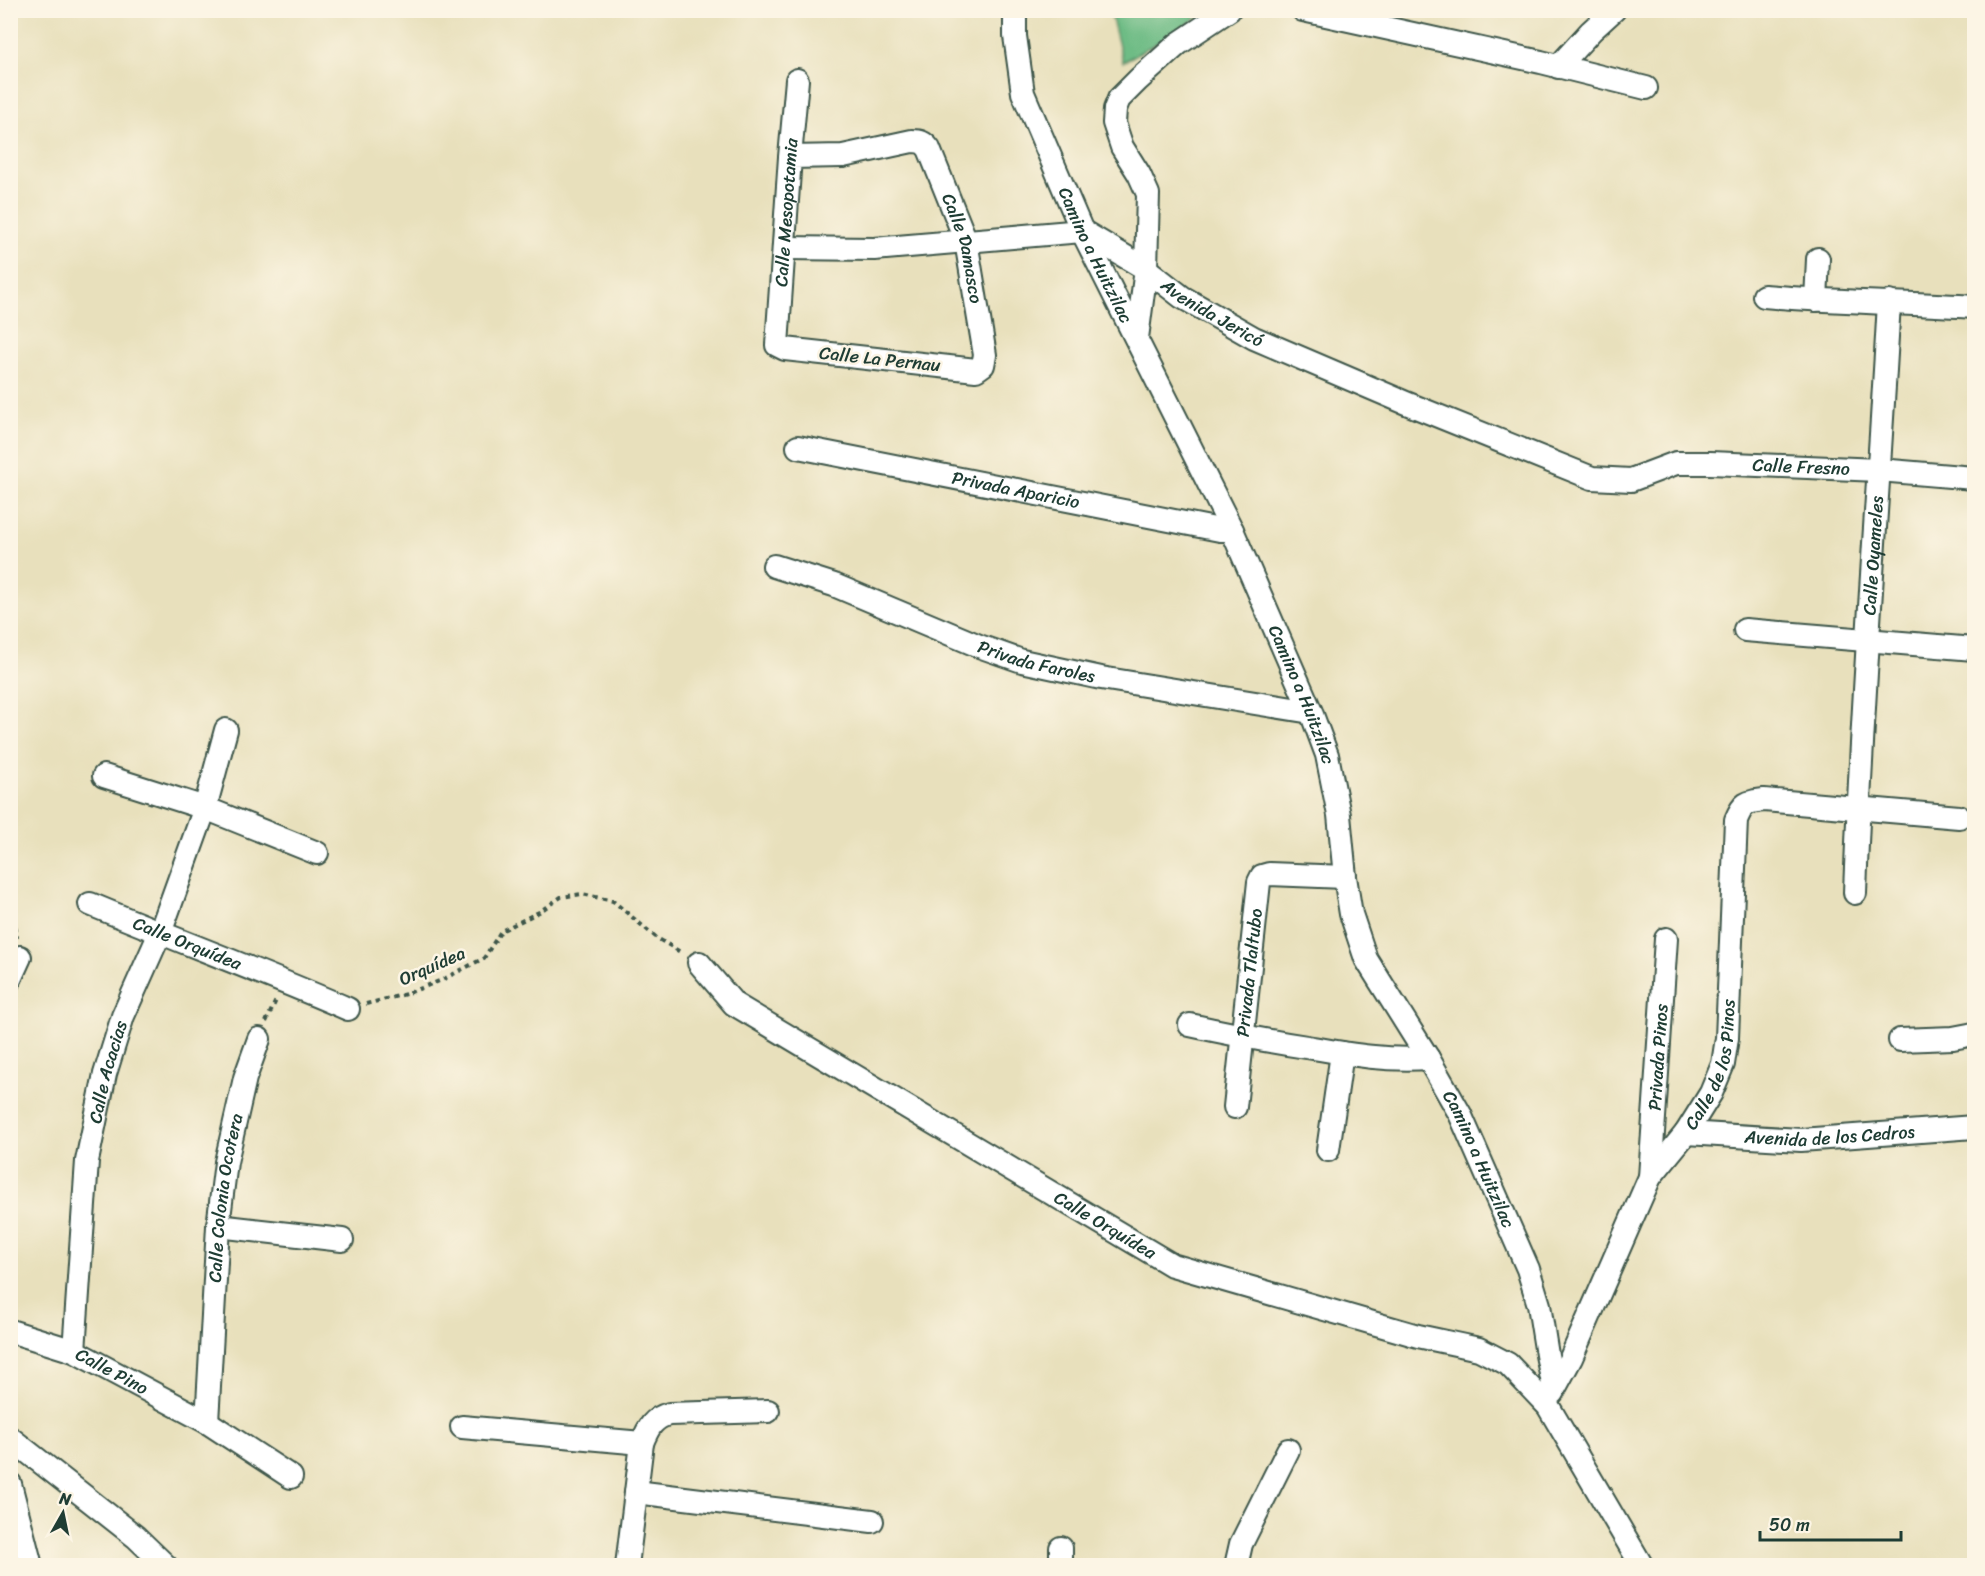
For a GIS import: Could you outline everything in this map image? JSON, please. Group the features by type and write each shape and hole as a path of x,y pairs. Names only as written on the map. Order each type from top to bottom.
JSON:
{"street":[{"name":"Camino a Huitzilac","path":"1015,10 1015,36 1023,93 1082,231 1232,530 1311,711 1329,765 1339,814 1351,914 1366,959 1460,1114 1528,1269 1539,1305 1551,1397"},
{"path":"1137,338 1146,269 1148,204 1139,174 1122,147 1114,123 1114,109 1119,99 1137,80 1178,44 1229,10"},
{"path":"1303,10 1646,88"},
{"path":"1558,67 1614,10"},
{"name":"Calle Mesopotamia","path":"777,345 797,80"},
{"name":"Calle Damasco","path":"790,157 843,156 912,141 925,144 966,241 985,355 982,365"},
{"path":"784,248 874,249 1082,231"},
{"name":"Avenida Jericó","path":"1082,231 1146,269 1182,297 1254,338 1574,471 1593,478 1631,480"},
{"path":"1816,300 1818,259"},
{"path":"1764,296 1974,307"},
{"name":"Calle Oyameles","path":"1855,893 1867,640 1888,302"},
{"name":"Calle La Pernau","path":"777,345 785,349 976,369 982,365"},
{"name":"Privada Aparicio","path":"798,447 1220,530 1232,530"},
{"name":"Calle Fresno","path":"1631,480 1676,463 1879,470 1974,478"},
{"name":"Privada Faroles","path":"774,566 834,585 979,646 1022,661 1101,678 1311,711"},
{"path":"1745,630 1974,649"},
{"name":"Calle Acacias","path":"74,1351 87,1161 105,1074 123,1016 160,933 205,808 226,730"},
{"path":"104,776 205,808 317,854"},
{"name":"Calle de los Pinos","path":"1551,1397 1571,1358 1650,1177 1686,1133 1711,1093 1726,1052 1736,820 1741,808 1749,801 1764,800 1858,809"},
{"path":"1858,809 1959,817"},
{"name":"Privada Tlaltubo","path":"1345,877 1269,874 1262,876 1259,882 1243,1037 1399,1060 1428,1058"},
{"name":"Calle Orquídea","path":"90,904 285,981 348,1009"},
{"name":"Privada Pinos","path":"1650,1177 1666,939"},
{"path":"10,980 20,957"},
{"name":"Calle Orquídea","path":"699,963 734,1004 1172,1265 1406,1333 1479,1349 1508,1364 1551,1397"},
{"path":"1190,1025 1243,1037 1235,1107"},
{"path":"1900,1040 1953,1038 1974,1034"},
{"name":"Calle Colonia Ocotera","path":"207,1422 218,1226 226,1162 245,1078 259,1039"},
{"path":"1328,1150 1342,1053"},
{"name":"Avenida de los Cedros","path":"1686,1133 1801,1140 1974,1127"},
{"path":"218,1226 342,1240"},
{"name":"Calle Pino","path":"10,1331 74,1351 207,1422 291,1477"},
{"path":"1551,1397 1642,1566"},
{"path":"627,1566 645,1435 660,1416 768,1411"},
{"path":"462,1427 645,1435"},
{"path":"10,1438 136,1537 166,1566"},
{"path":"1236,1566 1241,1544 1288,1450"},
{"path":"10,1484 31,1566"},
{"path":"636,1492 872,1521"},
{"path":"136,1537 143,1566"}],"path":[{"path":"10,882 20,957"},
{"name":"Orquídea","path":"348,1009 406,994 442,980 484,958 501,931 539,912 561,897 582,894 613,901 657,938 699,963"},
{"path":"259,1039 285,981"}],"green space":[{"path":"1110,11 1206,11 1179,30 1123,62"}]}
